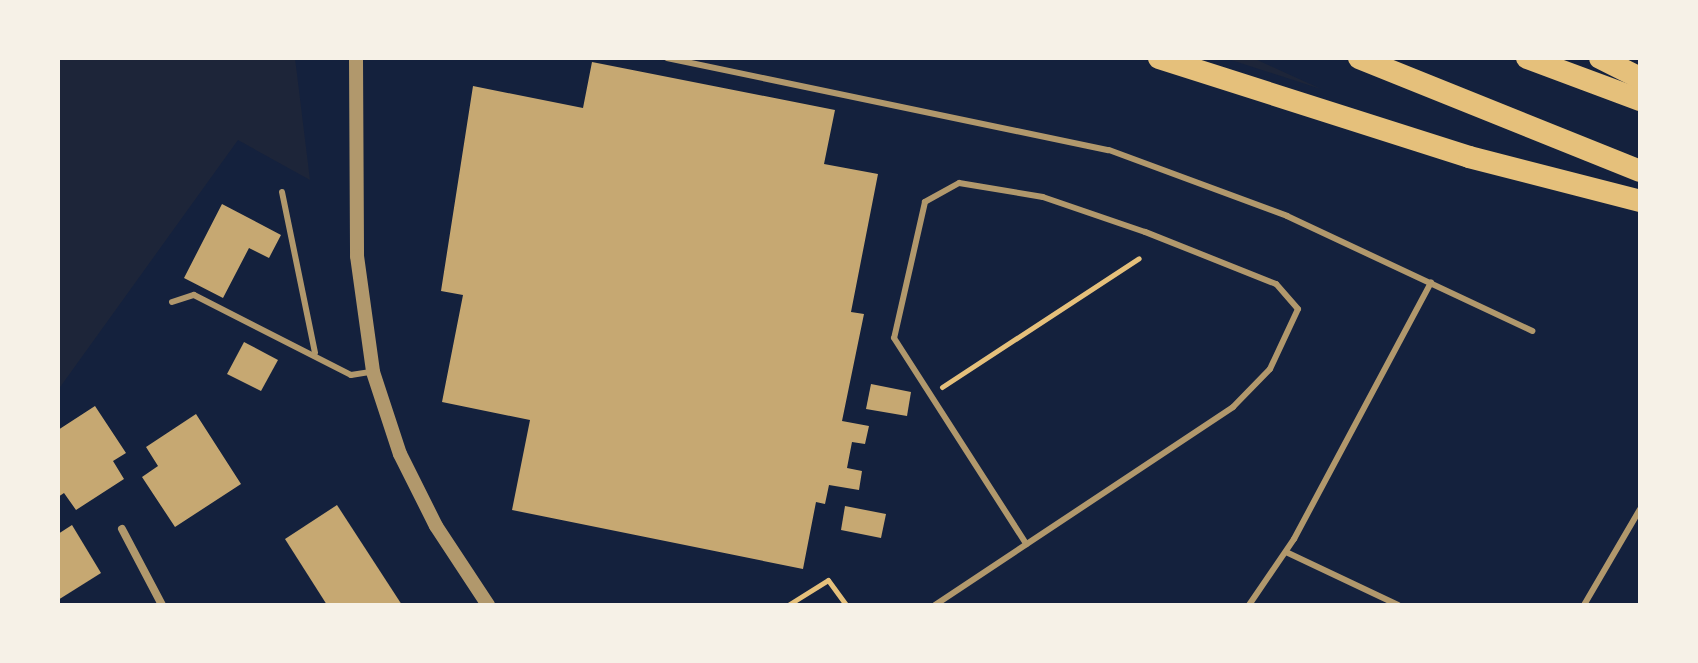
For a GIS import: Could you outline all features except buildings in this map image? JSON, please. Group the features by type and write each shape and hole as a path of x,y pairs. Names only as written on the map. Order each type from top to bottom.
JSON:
{"highway":[{"path":"1159,58 1469,157 1640,201"},
{"path":"1359,58 1640,171"},
{"path":"1527,58 1640,100"},
{"path":"1600,58 1640,78"}],"street":[{"path":"356,58 357,256 373,372 424,502 488,605"},
{"path":"122,529 162,605"}],"lane":[{"path":"667,58 1109,150 1287,216 1532,331"},
{"path":"935,605 1233,407 1274,361 1297,317 1294,298 1276,284 1145,232 1043,197 959,183 925,202 894,338 928,397 1026,544"},
{"path":"282,192 315,353"},
{"path":"1249,605 1286,552 1431,282"},
{"path":"172,302 194,295 274,340 315,353 351,375 373,372"},
{"path":"1584,605 1640,509"},
{"path":"1286,552 1398,605"}],"path":[{"path":"928,397 1139,258"},
{"path":"788,605 828,580 846,605"}],"shaded area":[{"path":"58,58 295,58 310,180 238,140 58,390"},
{"path":"1225,58 1253,58 1321,89"}]}
